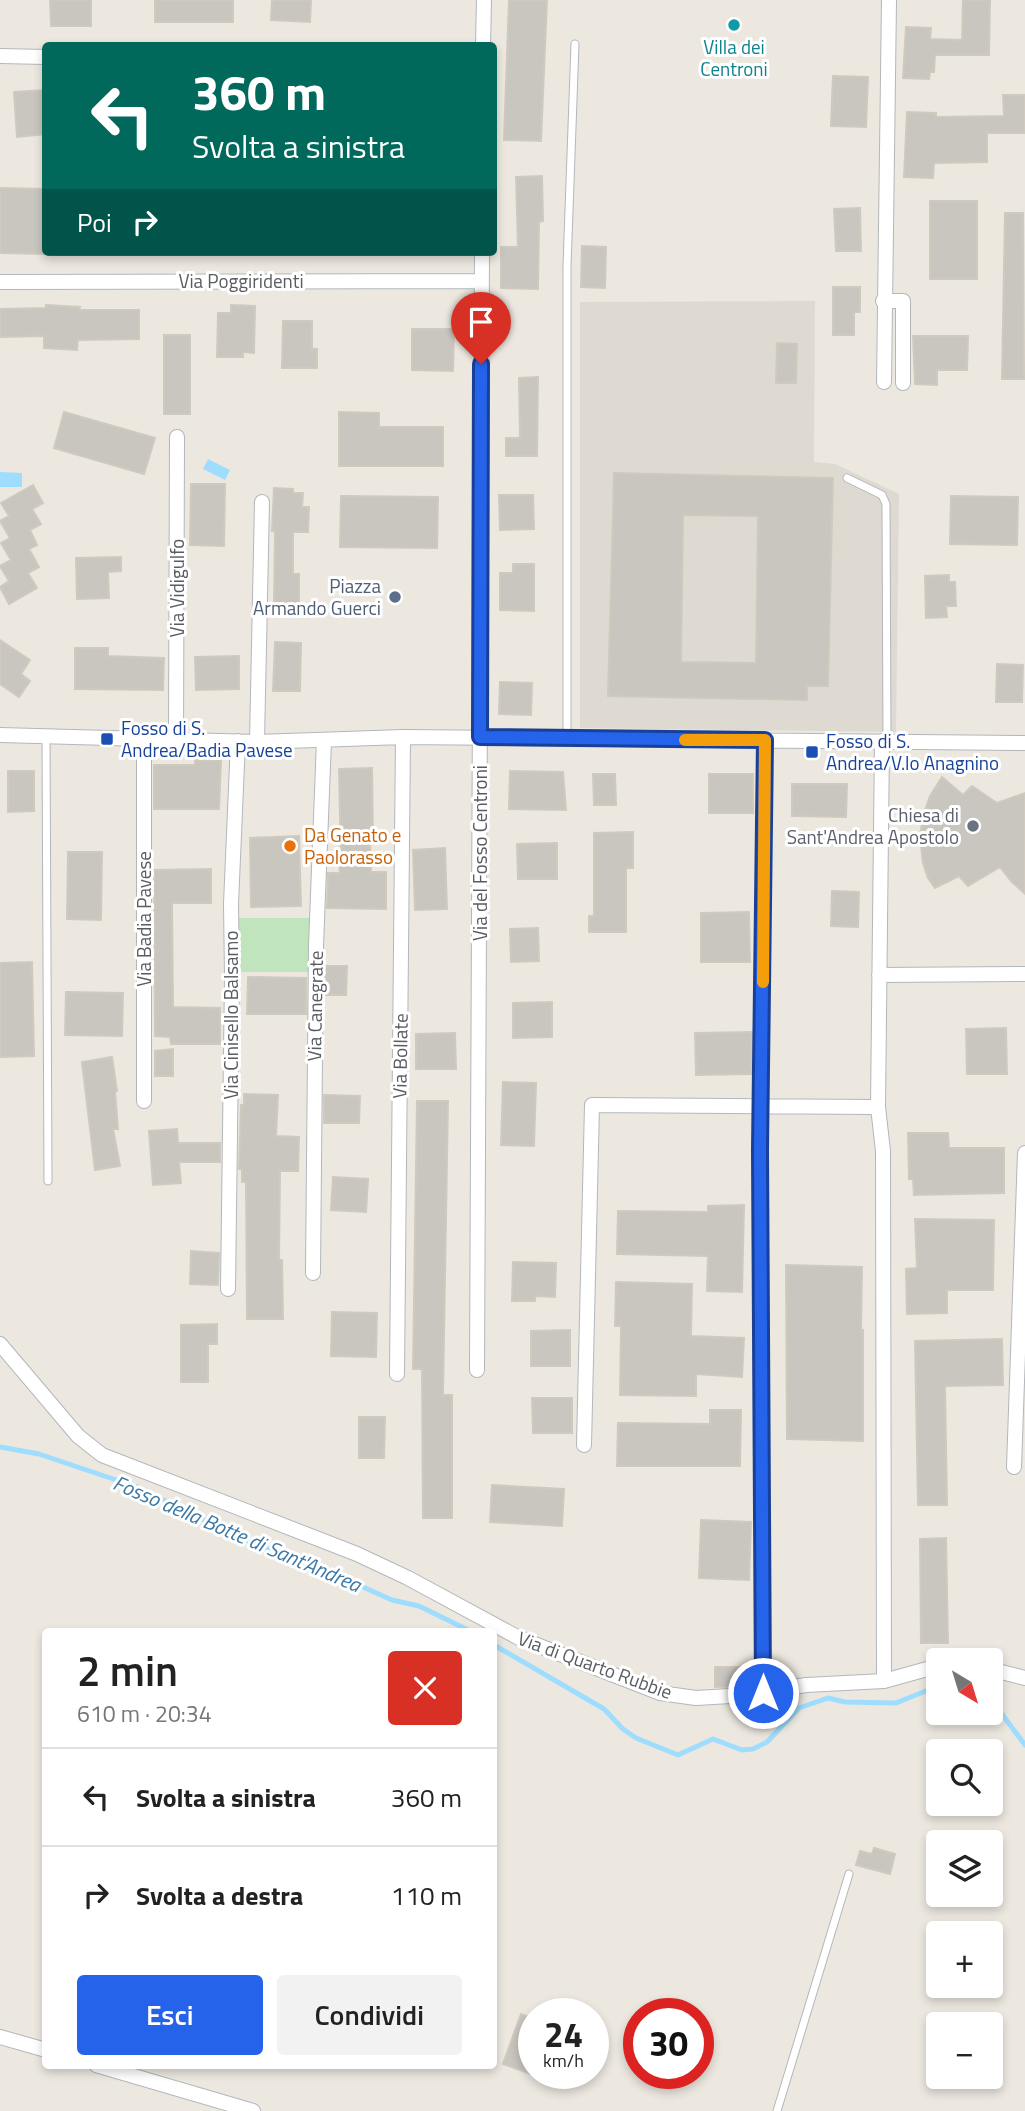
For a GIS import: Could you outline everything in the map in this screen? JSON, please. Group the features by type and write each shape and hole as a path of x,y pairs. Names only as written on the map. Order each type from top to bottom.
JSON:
{"street":[{"path":"483,42 484,0"},
{"path":"884,382 889,0"},
{"path":"0,56 42,57"},
{"name":"Via del Fosso Centroni","path":"477,1370 482,256"},
{"name":"Via Poggiridenti","path":"0,282 482,281"},
{"path":"883,301 903,301 903,383"},
{"name":"Via Vidigulfo","path":"176,738 177,438"},
{"path":"257,742 262,502"},
{"path":"0,735 257,742 480,737 1025,743"},
{"name":"Via Badia Pavese","path":"144,737 144,1101"},
{"name":"Via Bollate","path":"397,1374 403,737"},
{"name":"Via Canegrate","path":"313,1273 316,946 324,740"},
{"path":"763,1693 761,1105 765,740"},
{"name":"Via Cinisello Balsamo","path":"228,1289 231,904 238,741"},
{"path":"884,1681 883,1151 877,1107 885,741"},
{"path":"879,975 1025,974"},
{"path":"584,1446 592,1105 877,1107"},
{"path":"1014,1467 1025,1153"},
{"name":"Via di Quarto Rubbie","path":"0,1344 78,1436 97,1451 116,1461 357,1554 519,1638 647,1689 678,1697 696,1698 763,1693 806,1685 884,1681 926,1669"},
{"path":"1003,1672 1025,1678"},
{"path":"0,2037 42,2049"},
{"path":"110,2069 253,2111"}],"lane":[{"path":"567,738 567,266 575,44"},
{"path":"846,478 882,495 886,504 885,741"},
{"path":"47,736 48,1181"},
{"path":"777,2111 849,1874"}],"shaded area":[{"path":"815,301 814,462 835,464 899,494 896,732 580,728 580,302"}],"green space":[{"path":"239,918 309,918 309,972 238,972"}],"water":[{"path":"208,459 230,470 225,480 203,469"},
{"path":"0,472 22,473 22,487 0,487"}],"building":[{"path":"50,0 91,0 91,26 51,26"},
{"path":"155,0 233,0 233,22 155,22"},
{"path":"272,0 311,0 310,22 271,20"},
{"path":"509,0 547,0 541,141 504,140"},
{"path":"963,0 990,0 989,55 935,55 934,72 930,72 929,79 903,78 906,27 931,28 930,39 962,40"},
{"path":"833,76 868,77 866,127 831,126"},
{"path":"42,90 42,134 17,137 14,92"},
{"path":"1003,95 1025,95 1025,133 987,133 987,162 934,163 933,178 904,177 907,112 936,113 936,117 1004,116"},
{"path":"542,176 543,221 539,222 538,289 501,288 501,247 518,247 516,177"},
{"path":"0,188 42,189 42,254 0,253"},
{"path":"930,201 977,201 977,279 930,279"},
{"path":"860,208 861,251 836,251 834,209"},
{"path":"1005,213 1023,213 1024,379 1002,379"},
{"path":"582,246 606,247 605,288 581,287"},
{"path":"833,287 860,287 860,312 854,312 854,335 833,335"},
{"path":"46,305 80,307 79,310 139,310 139,339 78,340 77,350 44,348 44,336 0,337 0,309 46,308"},
{"path":"231,305 255,306 254,353 243,352 243,357 217,357 218,313 231,313"},
{"path":"283,321 312,321 312,349 317,349 317,368 282,368"},
{"path":"412,329 454,329 453,371 412,370"},
{"path":"164,335 190,335 190,414 164,414"},
{"path":"913,336 968,336 967,370 937,370 937,385 915,384"},
{"path":"777,343 797,344 796,383 776,383"},
{"path":"538,377 537,456 506,456 506,438 520,438 519,378"},
{"path":"64,412 155,438 144,474 54,448"},
{"path":"339,412 379,413 379,427 443,427 443,466 339,466"},
{"path":"614,473 833,478 828,686 807,686 807,700 608,696","holes":["683,515 758,516 756,663 681,662"]},
{"path":"191,484 225,484 224,546 190,545"},
{"path":"33,485 43,503 32,509 41,524 30,530 37,545 29,549 39,567 28,573 37,588 9,604 0,587 9,581 0,566 11,560 1,543 10,538 0,521 9,516 1,503"},
{"path":"274,488 293,489 293,493 303,493 302,507 309,507 308,532 293,532 293,574 299,574 299,604 274,604"},
{"path":"499,495 533,495 534,529 500,530"},
{"path":"341,496 438,497 437,548 340,547"},
{"path":"951,496 1018,497 1017,545 950,544"},
{"path":"121,557 121,571 108,572 109,598 77,599 76,558"},
{"path":"513,564 534,564 534,611 500,610 500,573 513,573"},
{"path":"949,575 949,582 955,582 956,606 946,606 947,617 926,618 925,576"},
{"path":"0,640 30,660 21,674 30,681 19,697 0,684"},
{"path":"275,642 301,643 300,691 273,691"},
{"path":"75,648 108,648 108,656 164,658 163,690 75,689"},
{"path":"239,656 239,689 196,690 195,657"},
{"path":"997,664 1023,665 1022,702 996,702"},
{"path":"500,682 532,683 531,715 499,714"},
{"path":"195,760 221,760 219,809 154,809 154,765 195,765"},
{"path":"372,768 371,872 386,872 386,909 327,908 328,873 340,873 341,864 339,769"},
{"path":"8,771 34,771 34,811 8,812"},
{"path":"510,771 563,772 566,810 509,809"},
{"path":"593,774 615,774 616,805 594,805"},
{"path":"709,774 753,774 753,813 709,813"},
{"name":"Chiesa di Sant'Andrea Apostolo","path":"942,777 963,795 972,786 997,803 1025,793 1025,894 1000,867 968,886 959,876 935,888 923,863 920,836 930,796"},
{"path":"792,784 847,784 846,817 792,816"},
{"path":"633,832 633,868 626,868 626,932 589,932 589,916 594,916 594,833"},
{"path":"299,836 301,906 251,907 250,838"},
{"path":"557,843 557,879 518,879 517,844"},
{"path":"445,848 447,909 415,910 413,850"},
{"path":"68,852 102,852 101,920 67,919"},
{"path":"211,869 211,903 172,903 173,1007 220,1008 220,1044 171,1044 170,1037 155,1036 154,870"},
{"path":"832,891 859,892 858,927 831,926"},
{"path":"749,912 750,962 701,962 701,913"},
{"path":"538,928 539,961 511,962 510,929"},
{"path":"32,962 34,1056 0,1057 0,963"},
{"path":"325,966 347,966 346,995 325,995"},
{"path":"248,977 306,978 306,1014 247,1014"},
{"path":"66,992 123,993 122,1036 65,1035"},
{"path":"552,1002 552,1037 513,1038 513,1003"},
{"path":"1006,1028 1007,1074 967,1074 966,1029"},
{"path":"752,1032 751,1074 696,1075 695,1033"},
{"path":"455,1033 456,1069 416,1069 416,1034"},
{"path":"173,1049 173,1076 155,1076 155,1051"},
{"path":"112,1057 117,1091 118,1129 113,1129 120,1166 95,1170 82,1062"},
{"path":"503,1082 536,1083 534,1146 501,1145"},
{"path":"244,1094 278,1095 276,1136 299,1137 298,1171 280,1171 279,1260 282,1260 283,1319 247,1319 246,1182 242,1182 242,1169 239,1169 241,1105 244,1105"},
{"path":"324,1095 360,1096 359,1123 324,1123"},
{"path":"417,1101 448,1101 443,1395 452,1395 452,1518 423,1518 422,1369 413,1369"},
{"path":"177,1129 178,1143 220,1143 220,1162 179,1162 181,1183 153,1185 149,1131"},
{"path":"908,1133 948,1133 949,1148 1004,1148 1004,1193 914,1195 913,1179 909,1179"},
{"path":"333,1177 368,1179 366,1212 331,1210"},
{"path":"744,1205 742,1292 707,1291 708,1256 617,1254 618,1211 708,1212 708,1206"},
{"path":"915,1219 994,1220 993,1290 947,1290 947,1313 907,1314 906,1269 917,1268"},
{"path":"191,1251 219,1253 218,1285 190,1284"},
{"path":"513,1262 556,1263 555,1297 535,1296 535,1301 512,1301"},
{"path":"786,1265 862,1267 863,1441 787,1439"},
{"path":"616,1282 692,1284 691,1336 744,1338 742,1377 696,1374 696,1396 620,1395 621,1326 615,1326"},
{"path":"332,1312 377,1313 376,1357 331,1356"},
{"path":"217,1324 217,1344 208,1344 208,1382 181,1382 181,1325"},
{"path":"570,1330 570,1366 531,1366 531,1331"},
{"path":"1002,1339 1003,1385 945,1386 947,1505 918,1505 915,1341"},
{"path":"532,1398 572,1398 572,1433 533,1433"},
{"path":"710,1410 741,1410 740,1466 617,1466 618,1423 710,1424"},
{"path":"359,1417 385,1417 384,1458 359,1458"},
{"path":"492,1485 564,1489 562,1526 490,1522"},
{"path":"701,1520 751,1522 749,1580 699,1578"},
{"path":"946,1538 948,1643 921,1643 920,1539"},
{"path":"715,1667 743,1667 743,1686 715,1687"},
{"path":"874,1848 895,1854 890,1874 856,1865 860,1851 872,1854"},
{"path":"518,2022 518,2069 503,2064"}],"waterway":[{"name":"Fosso della Botte di Sant'Andrea","path":"0,1447 39,1454 137,1487 238,1537 392,1600 419,1606 464,1628"},
{"name":"Fosso della Botte di Sant'Andrea","path":"497,1647 604,1709 636,1738 678,1755 713,1739 742,1750 753,1749 767,1742 799,1708 828,1698 845,1702 896,1703 926,1691"},
{"name":"Fosso della Botte di Sant'Andrea","path":"1003,1715 1025,1745"}],"slow traffic":[{"path":"685,740 765,740 763,982"}],"place":[{"name":"Villa dei Centroni","path":"734,25"},
{"name":"Piazza Armando Guerci","path":"395,597"},
{"name":"Fosso di S. Andrea/Badia Pavese","path":"107,739"},
{"name":"Fosso di S. Andrea/V.lo Anagnino","path":"812,752"},
{"name":"Chiesa di Sant'Andrea Apostolo","path":"973,826"},
{"name":"Da Genato e Paolorasso","path":"290,846"}],"route":[{"path":"481,364 480,737 765,740 760,1150 763,1693"}]}
